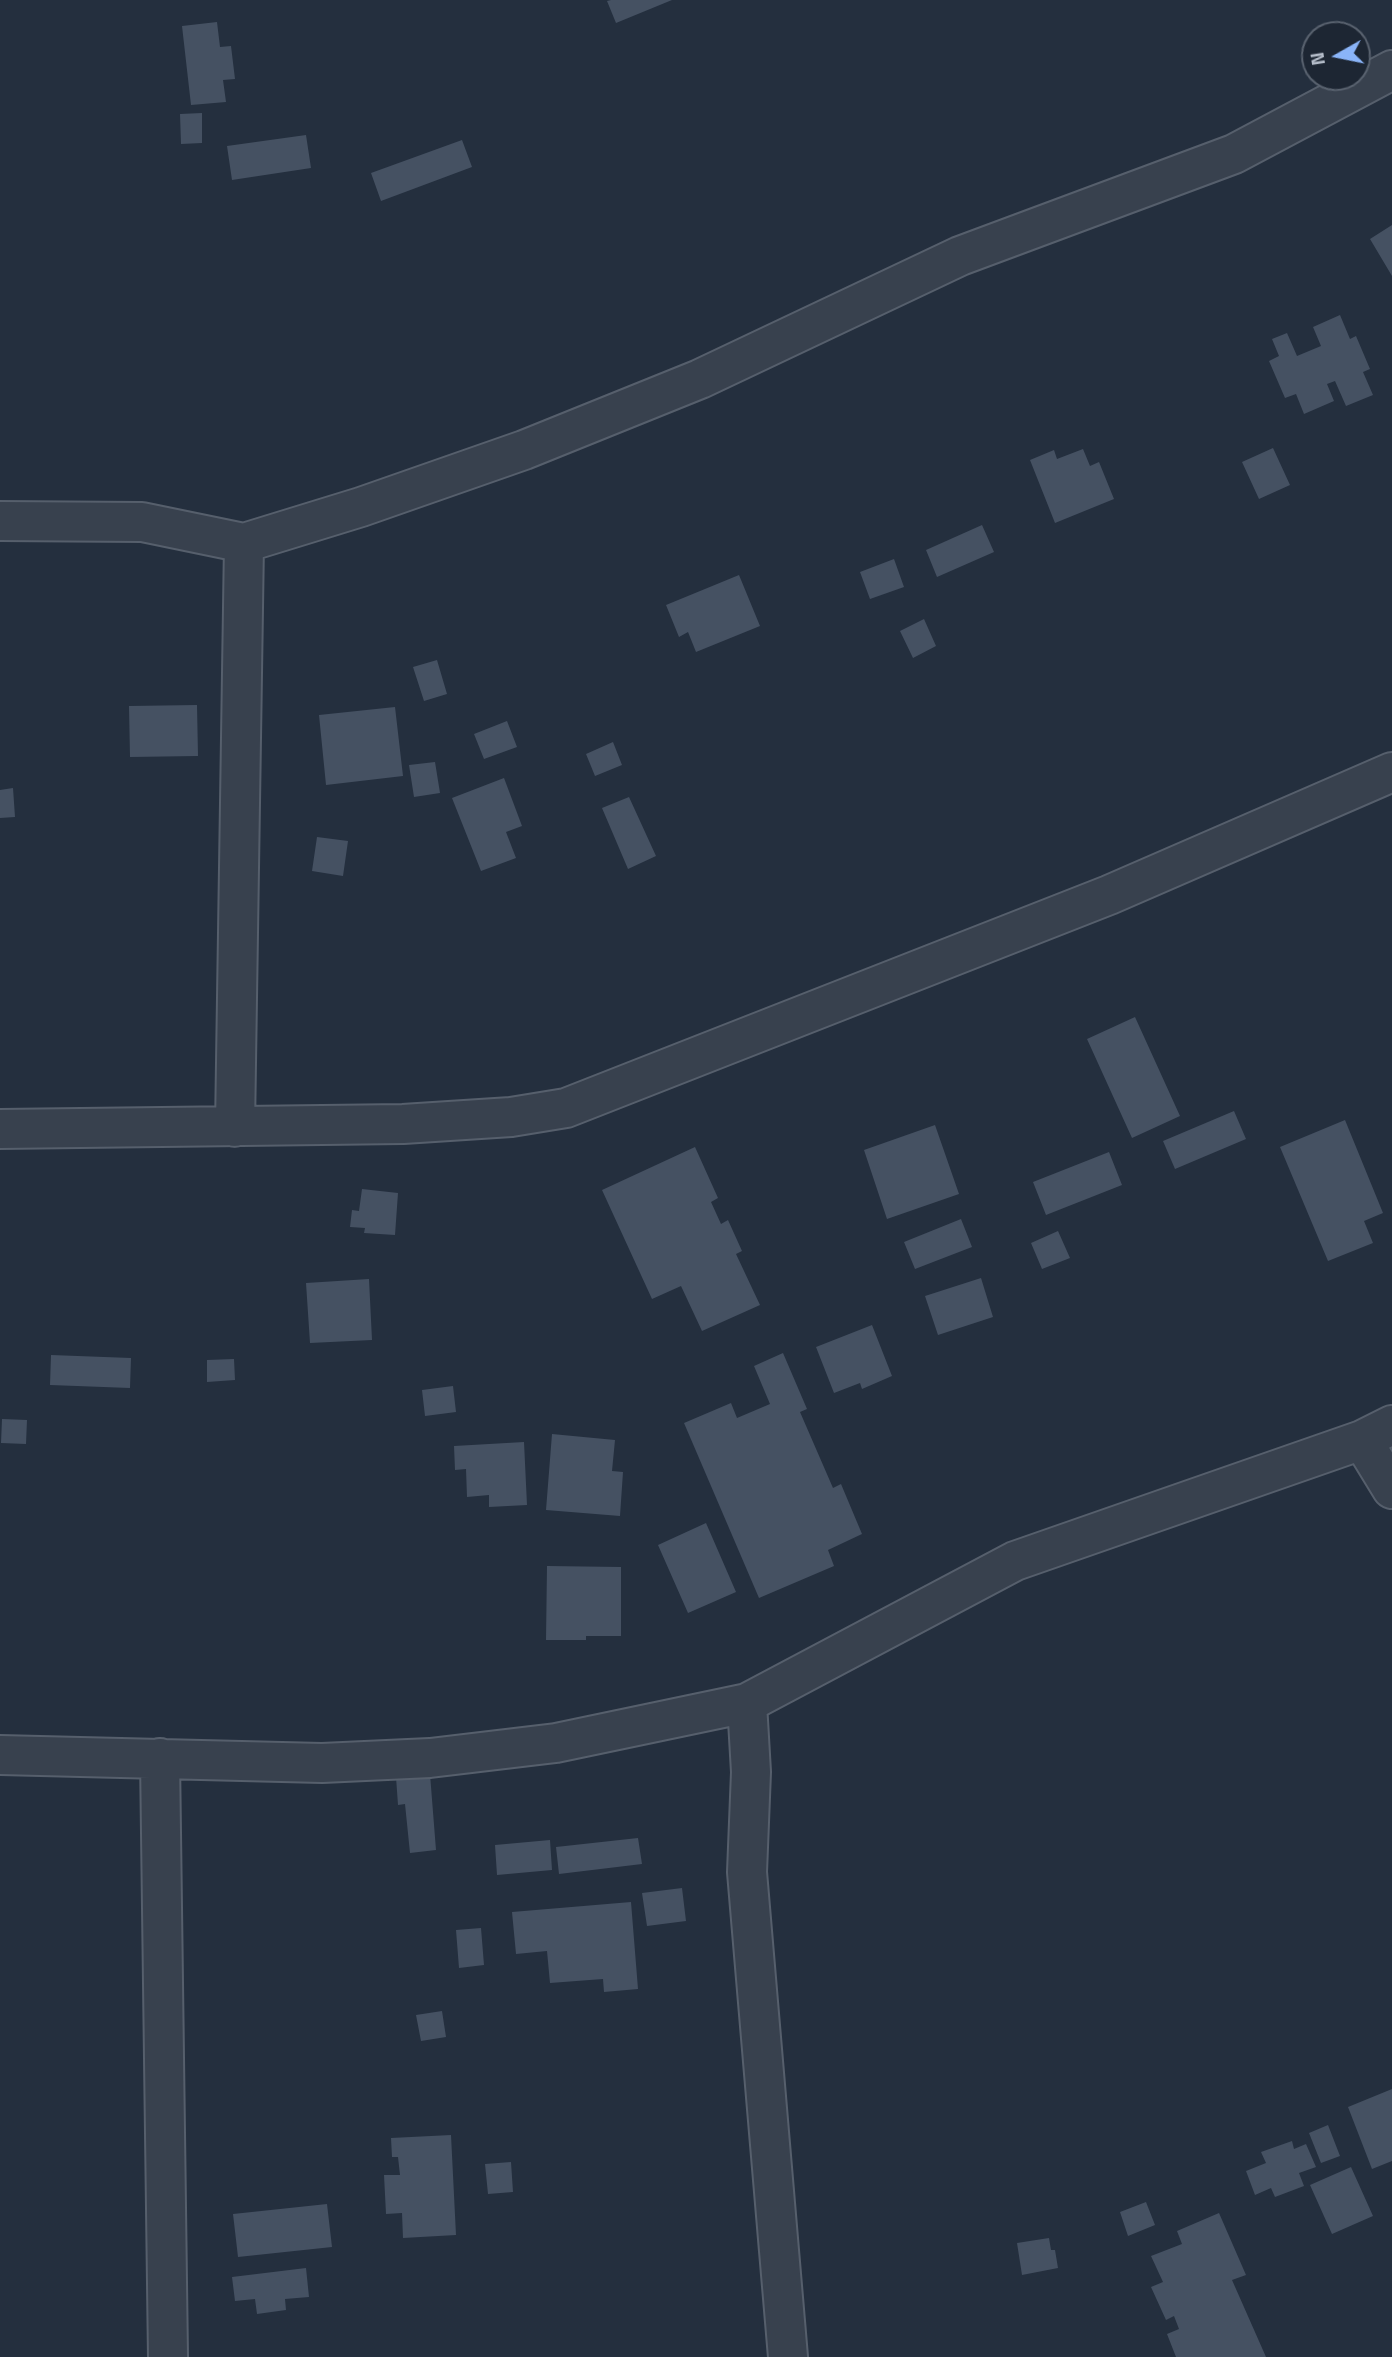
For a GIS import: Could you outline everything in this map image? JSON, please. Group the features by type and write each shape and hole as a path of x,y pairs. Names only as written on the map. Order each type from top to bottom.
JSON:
{"street":[{"path":"0,521 142,522 244,543 360,507 524,450 700,379 960,256 1234,154 1392,70"},
{"path":"234,1126 244,543"},
{"path":"0,1129 403,1125 511,1117 566,1108 1109,895 1392,772"},
{"path":"0,1755 322,1763 429,1758 556,1743 747,1703 1015,1561 1377,1433 1392,1489"},
{"path":"747,1703 751,1772 747,1872 788,2357"},
{"path":"160,1758 168,2357"}],"building":[{"path":"672,0 616,23 607,1"},
{"path":"217,22 220,47 231,46 235,79 223,80 226,102 191,105 182,26"},
{"path":"202,113 202,143 181,144 180,114"},
{"path":"306,135 311,168 232,180 227,146"},
{"path":"462,140 472,167 381,201 371,173"},
{"path":"1392,225 1392,276 1370,239"},
{"path":"1340,315 1350,339 1356,336 1370,369 1363,372 1373,395 1346,406 1335,381 1327,384 1334,401 1304,414 1296,394 1285,398 1269,361 1279,356 1272,339 1287,333 1297,356 1321,346 1313,327"},
{"path":"1273,448 1290,485 1259,499 1242,462"},
{"path":"1083,449 1090,466 1099,462 1114,499 1055,523 1030,460 1054,450 1057,459"},
{"path":"982,525 994,552 937,577 926,550"},
{"path":"894,559 904,587 870,599 860,572"},
{"path":"739,575 760,626 696,652 688,632 679,637 666,605"},
{"path":"924,619 936,646 913,658 900,631"},
{"path":"437,660 447,694 424,701 413,667"},
{"path":"197,705 198,756 130,757 129,706"},
{"path":"395,707 403,776 326,785 319,715"},
{"path":"507,721 517,747 484,759 474,734"},
{"path":"613,742 622,765 595,776 586,754"},
{"path":"435,762 440,793 414,797 409,765"},
{"path":"504,778 522,826 506,832 516,858 481,871 452,798"},
{"path":"13,788 15,817 0,818 0,790"},
{"path":"629,797 656,856 628,869 602,808"},
{"path":"317,837 348,841 343,876 312,871"},
{"path":"1135,1017 1180,1116 1132,1138 1087,1039"},
{"path":"1234,1111 1246,1139 1175,1169 1163,1141"},
{"path":"1345,1120 1383,1213 1364,1221 1373,1243 1328,1261 1280,1147"},
{"path":"935,1125 959,1194 887,1219 864,1150"},
{"path":"695,1147 718,1198 711,1202 721,1224 728,1220 742,1251 736,1254 760,1305 702,1331 681,1286 652,1299 602,1190"},
{"path":"1109,1152 1122,1185 1046,1215 1033,1182"},
{"path":"362,1189 398,1193 395,1235 364,1233 365,1228 350,1227 352,1210 359,1211"},
{"path":"961,1219 972,1247 915,1269 904,1242"},
{"path":"1058,1231 1070,1258 1042,1269 1031,1243"},
{"path":"981,1278 993,1317 938,1335 925,1296"},
{"path":"369,1279 372,1340 310,1343 306,1283"},
{"path":"872,1325 892,1376 862,1389 860,1383 834,1393 816,1347"},
{"path":"783,1353 807,1409 800,1412 833,1488 841,1484 862,1534 828,1550 834,1566 759,1598 684,1423 731,1403 737,1418 770,1404 754,1366"},
{"path":"51,1355 131,1358 130,1388 50,1385"},
{"path":"234,1359 235,1380 207,1382 207,1360"},
{"path":"453,1386 456,1412 425,1416 422,1390"},
{"path":"2,1419 27,1420 26,1444 1,1443"},
{"path":"552,1434 615,1440 612,1471 623,1472 620,1516 546,1510"},
{"path":"524,1442 527,1505 489,1507 489,1495 467,1497 466,1469 455,1470 454,1446"},
{"path":"706,1523 736,1592 688,1613 658,1545"},
{"path":"547,1566 621,1567 621,1636 586,1636 586,1640 546,1640"},
{"path":"430,1774 436,1850 410,1853 405,1804 398,1805 396,1777"},
{"path":"638,1838 642,1864 559,1874 556,1847"},
{"path":"550,1840 552,1870 497,1875 495,1845"},
{"path":"682,1888 686,1921 647,1926 642,1893"},
{"path":"631,1902 638,1989 604,1992 603,1979 550,1983 547,1951 516,1954 512,1912"},
{"path":"481,1928 484,1965 459,1968 456,1930"},
{"path":"442,2011 446,2037 421,2041 416,2015"},
{"path":"1392,2089 1392,2161 1372,2169 1348,2107"},
{"path":"1328,2125 1340,2156 1321,2163 1309,2133"},
{"path":"451,2135 456,2235 403,2238 402,2213 386,2214 384,2175 400,2175 398,2157 392,2157 391,2138"},
{"path":"1292,2141 1294,2149 1306,2144 1316,2167 1299,2173 1304,2186 1275,2197 1271,2188 1255,2195 1246,2171 1266,2163 1261,2152"},
{"path":"511,2162 513,2192 488,2194 485,2164"},
{"path":"1351,2167 1373,2216 1332,2234 1310,2185"},
{"path":"1146,2202 1155,2225 1128,2236 1120,2212"},
{"path":"327,2204 332,2247 238,2257 233,2214"},
{"path":"1219,2213 1246,2275 1232,2280 1266,2357 1176,2357 1167,2334 1179,2329 1174,2316 1166,2320 1151,2287 1163,2282 1151,2256 1182,2244 1177,2231"},
{"path":"1049,2238 1051,2250 1055,2250 1058,2268 1022,2275 1017,2243"},
{"path":"306,2268 309,2297 285,2299 286,2310 257,2314 255,2299 235,2301 232,2277"}]}
